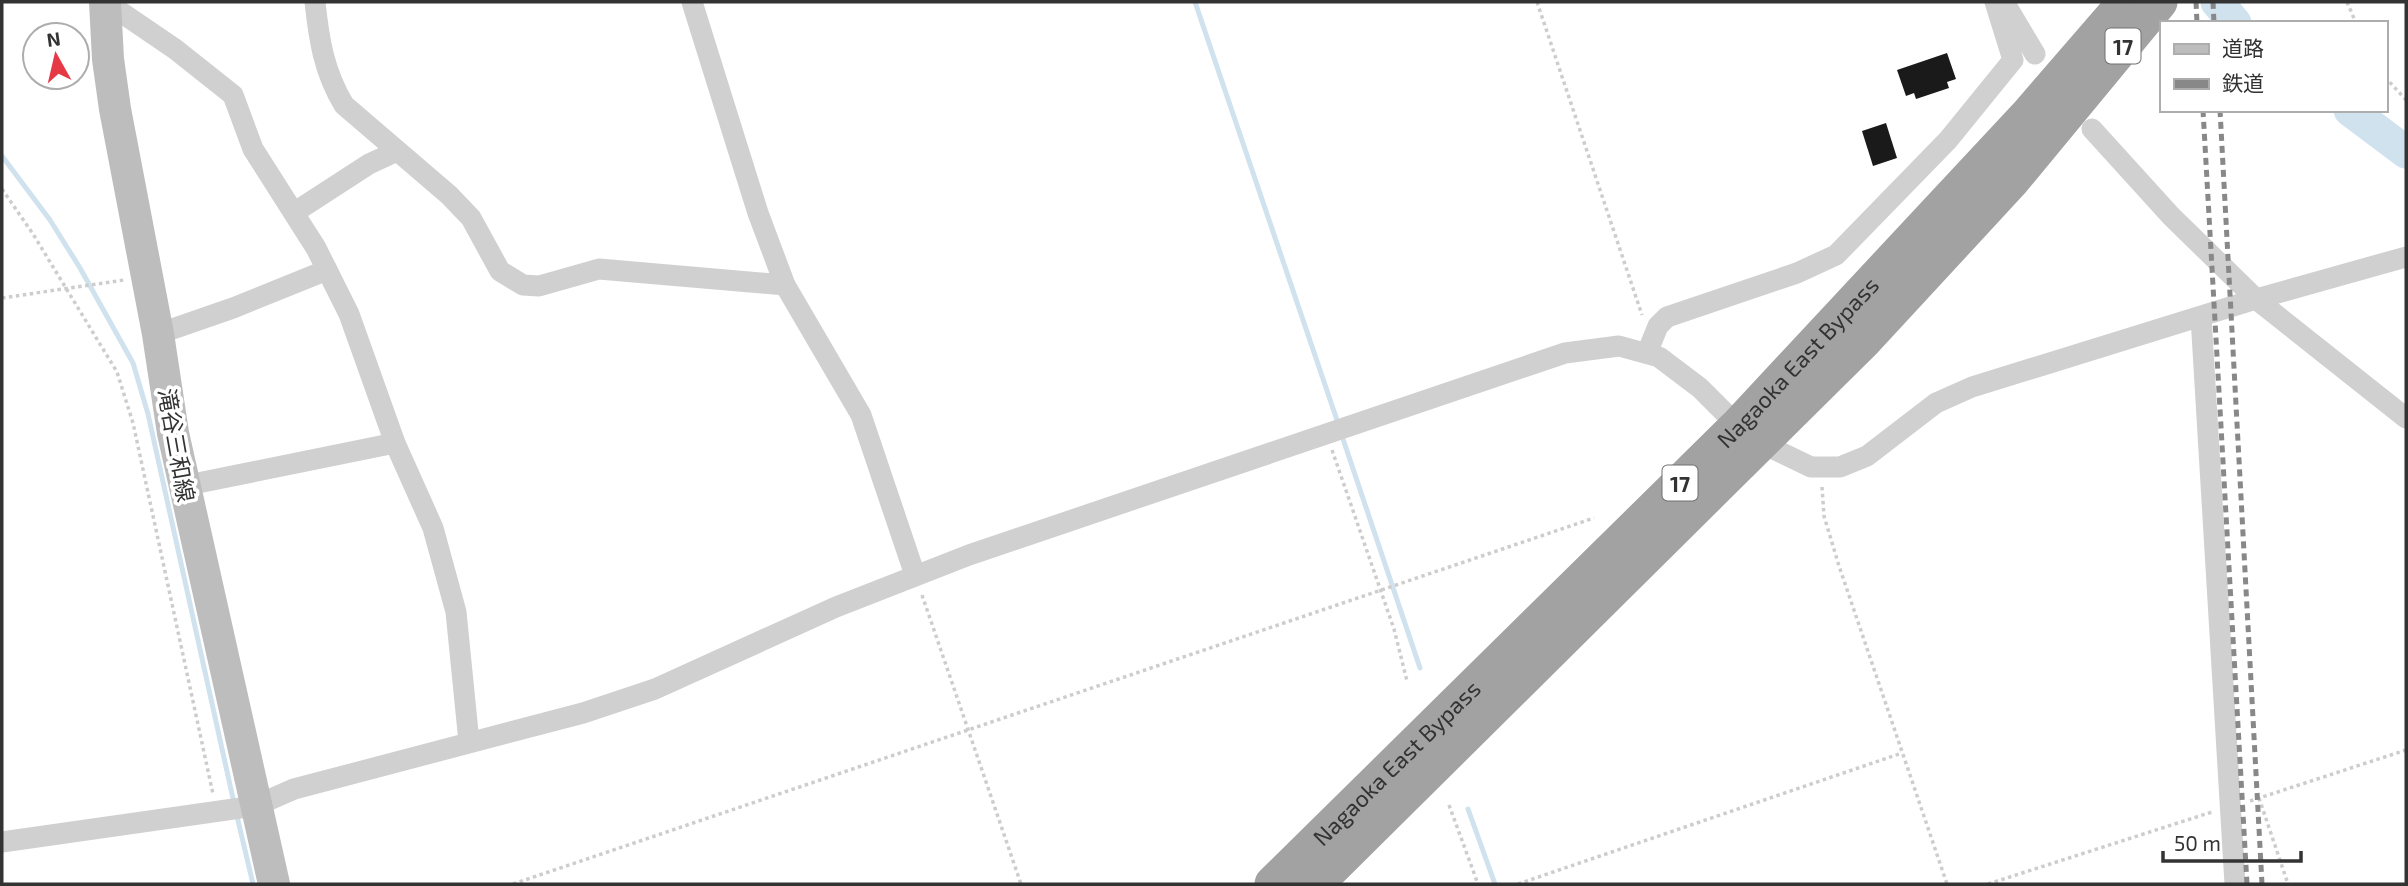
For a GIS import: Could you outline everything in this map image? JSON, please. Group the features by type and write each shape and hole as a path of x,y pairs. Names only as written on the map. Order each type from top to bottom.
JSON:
{"highway":[{"name":"Nagaoka East Bypass","path":"1273,884 1749,434 1864,340 1956,242 2078,78 2126,2"},
{"name":"Nagaoka East Bypass","path":"2078,78 2159,2"},
{"name":"Nagaoka East Bypass","path":"1315,884 1749,434"}],"main road":[{"name":"滝谷三和線","path":"106,2 107,59 183,486 274,884"}],"street":[{"path":"106,2 176,49 233,95 253,149 295,212 327,270 362,347 395,443 433,527 456,612 469,742"},
{"path":"315,2 324,62 331,83 344,105 471,218 500,271 523,285 539,286 599,269 785,285"},
{"path":"692,2 758,214 785,285 861,415 915,575"},
{"path":"1647,353 1658,326 1667,317 1816,264 1836,255 1863,230 1948,140 2013,61 1994,2"},
{"path":"2004,2 2035,54"},
{"path":"2092,129 2171,216 2256,299 2406,418"},
{"path":"295,212 369,164 397,151"},
{"path":"2,842 255,806 294,789 583,713 655,688 836,607 915,575 1565,353 1619,346 1647,353 1680,371 1749,434 1811,467 1840,467 1867,456 1936,404 1972,387 2256,299 2406,257"},
{"path":"158,334 233,308 327,270"},
{"path":"2200,317 2235,884"},
{"path":"183,486 395,443"}],"path":[{"path":"1537,2 1642,315 1658,326"},
{"path":"2347,2 2355,21"},
{"path":"2387,78 2406,100"},
{"path":"2,189 67,288 117,372 133,423 217,812"},
{"path":"2,298 98,283"},
{"path":"1326,435 1380,590 1407,681"},
{"path":"1820,466 1824,516 1947,884"},
{"path":"513,884 1594,518"},
{"path":"915,575 1021,884"},
{"path":"2288,884 2259,798 2406,750"},
{"path":"1518,884 1902,753"},
{"path":"1448,805 1478,884"},
{"path":"1987,884 2231,806"}],"building":[{"path":"1947,53 1956,79 1947,82 1949,88 1916,99 1914,93 1906,96 1897,70"},
{"path":"1886,123 1897,158 1873,166 1862,131"}],"waterway":[{"path":"1195,2 1339,426"},
{"path":"2217,2 2233,21"},
{"path":"2353,112 2406,152"},
{"path":"2,156 50,220 133,363 148,414 234,803"},
{"path":"1342,436 1420,668"},
{"path":"1468,809 1495,884"},
{"path":"236,812 253,884"}],"railway":[{"path":"2196,2 2197,21"},
{"path":"2213,2 2214,21"},
{"path":"2203,112 2247,884"},
{"path":"2220,112 2262,884"}]}
